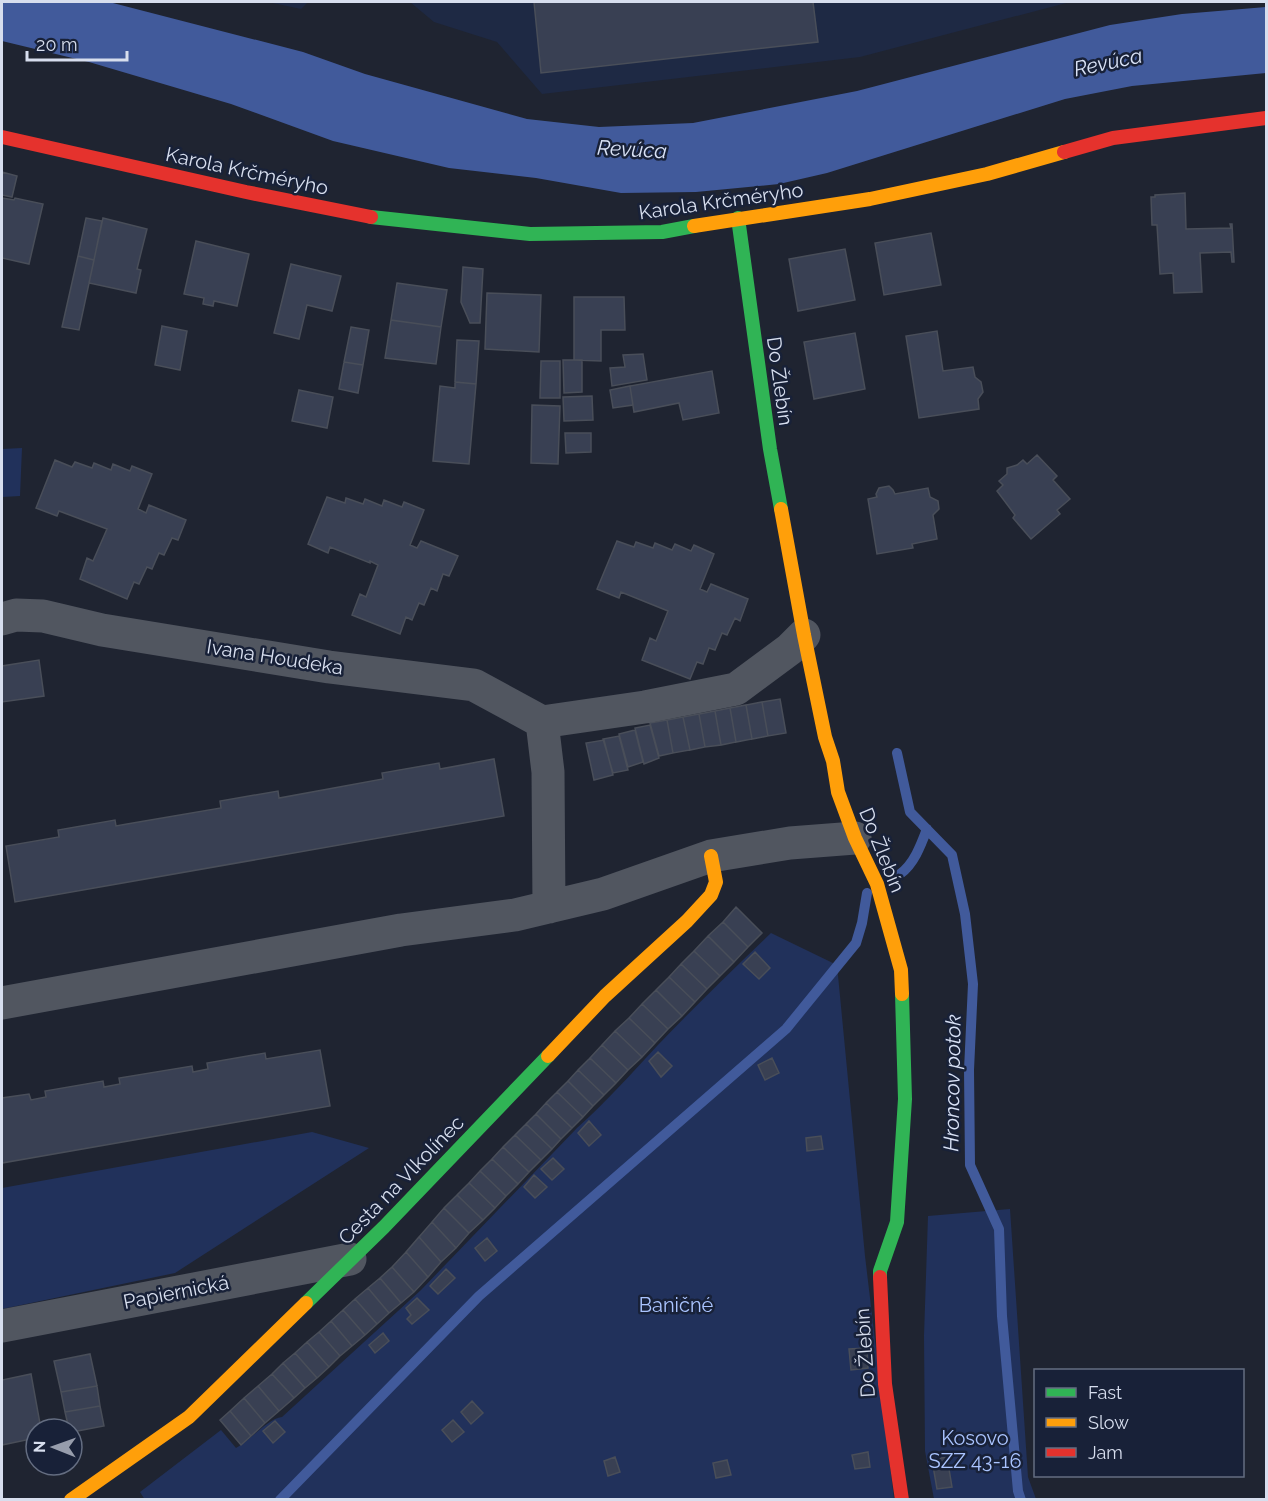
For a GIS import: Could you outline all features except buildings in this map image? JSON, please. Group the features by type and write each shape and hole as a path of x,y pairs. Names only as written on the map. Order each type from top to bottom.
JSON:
{"street":[{"name":"Karola Krčméryho","path":"2,137 234,190 374,218 530,234 662,232 738,218 767,216 870,199 987,174 1113,138 1266,118"},
{"name":"Do Žlebín","path":"738,218 770,449 825,737 833,761 838,792 855,838 877,884 901,970 905,1099 897,1222 880,1271 885,1384 902,1500"},
{"name":"Ivana Houdeka","path":"2,619 16,615 43,616 102,630 329,667 474,685 542,722"},
{"path":"549,908 548,772 542,722 645,707 736,689 790,649 804,635"},
{"path":"2,1003 400,930 515,915 603,894 711,856 790,843 855,838"},
{"name":"Cesta na Vlkolínec","path":"71,1500 189,1417 384,1227 605,996 687,921 711,895 717,882 711,856"},
{"name":"Papiernická","path":"2,1326 350,1259"}],"shaded area":[{"path":"268,2 308,2 301,9"},
{"path":"410,2 1070,2 860,57 542,94 497,42 434,22"}],"green space":[{"path":"22,448 20,496 2,497 2,449"},
{"name":"Baničné","path":"771,933 837,965 865,1256 894,1499 145,1500 140,1492 221,1430 236,1448 271,1422 282,1417 421,1290 671,1031"},
{"path":"312,1132 369,1148 175,1273 2,1309 2,1188"},
{"name":"Kosovo SZZ 43-16","path":"1010,1209 1028,1477 1036,1499 934,1499 925,1451 924,1336 928,1216"}],"water":[{"name":"Revúca","path":"2,2 109,2 303,52 365,74 527,119 599,127 693,123 857,91 1110,25 1182,14 1266,7 1266,73 1132,86 1065,99 827,173 779,184 696,192 621,193 536,178 449,168 333,141 231,104 89,62 2,41"}],"waterway":[{"name":"Hroncov potok","path":"897,753 910,812 952,855 965,914 973,984 969,1070 970,1165 999,1229 1002,1316 1018,1491 1021,1500"},
{"path":"900,874 913,860 927,829"},
{"path":"280,1500 479,1296 786,1029 856,943 867,893"}],"traffic: fast":[{"path":"371,217 530,234 662,232 694,226"},
{"path":"738,218 770,449 781,509"},
{"path":"880,1277 897,1222 905,1099 902,994"},
{"path":"306,1303 384,1227 548,1056"}],"traffic: slow":[{"path":"694,226 870,199 987,174 1064,152"},
{"path":"781,509 804,635 838,792 855,838 877,884 901,970 902,994"},
{"path":"548,1056 605,996 687,921 711,895 716,882 711,856"},
{"path":"71,1500 189,1417 306,1303"}],"traffic: jam":[{"path":"1064,152 1113,138 1266,118"},
{"path":"2,137 246,192 371,217"},
{"path":"880,1277 885,1384 902,1500"}]}
